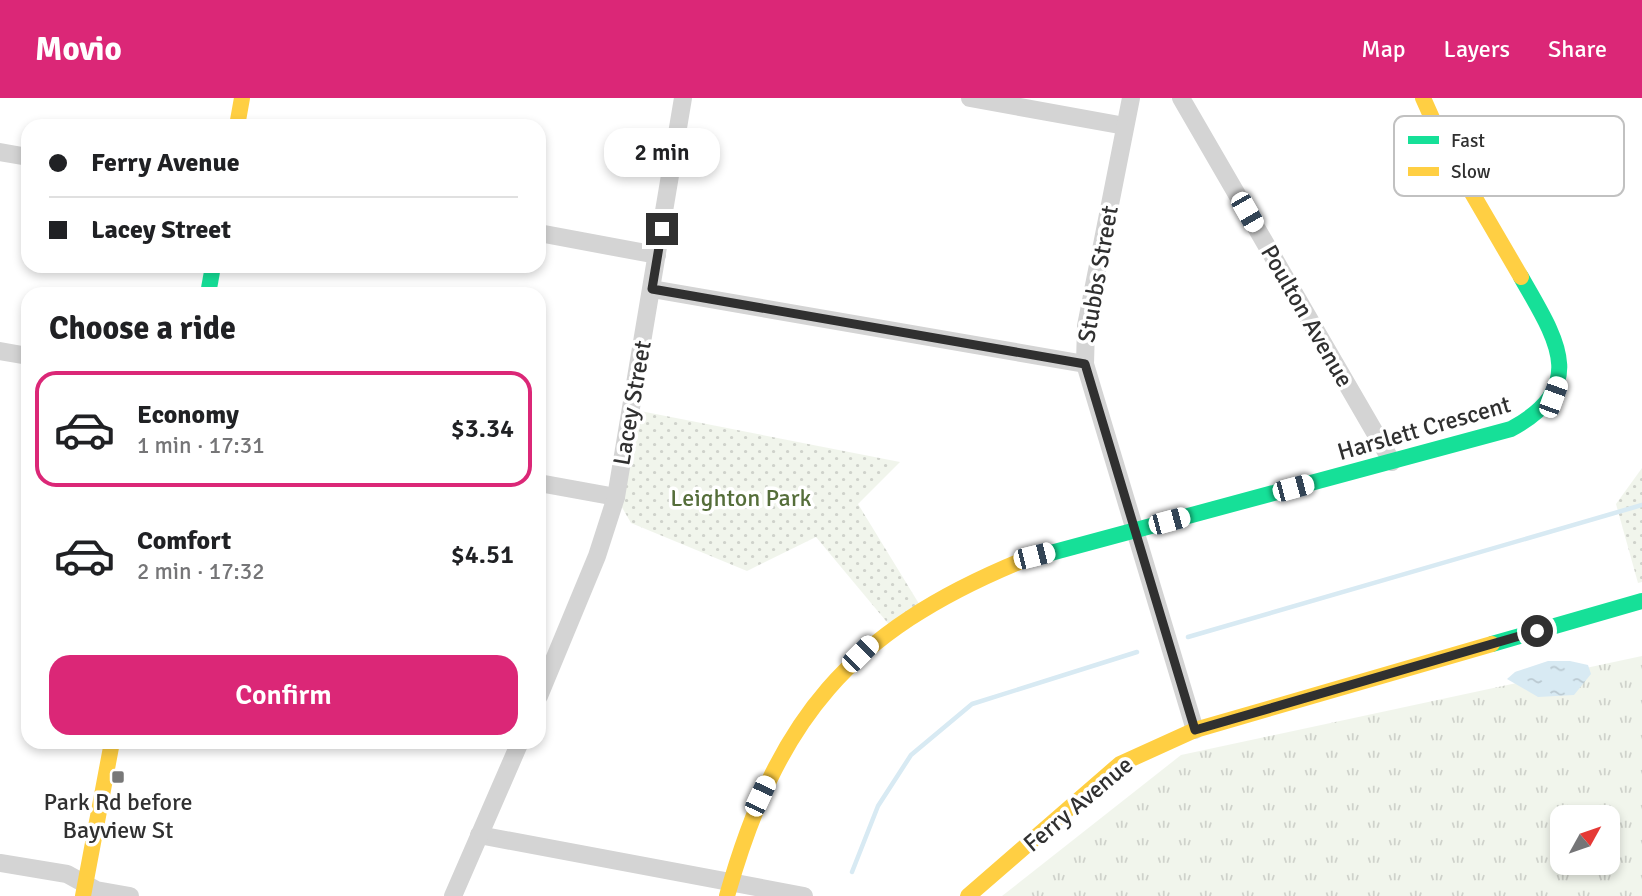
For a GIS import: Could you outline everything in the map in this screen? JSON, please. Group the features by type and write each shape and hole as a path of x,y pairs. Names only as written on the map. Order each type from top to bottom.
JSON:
{"street":[{"path":"238,119 242,98"},
{"name":"Lacey Street","path":"546,679 597,556 616,497 683,98"},
{"path":"970,98 1125,126"},
{"name":"Stubbs Street","path":"1131,98 1086,326 1085,364 1195,730"},
{"name":"Poulton Avenue","path":"1181,98 1391,461"},
{"name":"Harslett Crescent","path":"1423,98 1431,116"},
{"path":"0,152 21,156"},
{"name":"Harslett Crescent","path":"728,890 752,812 784,747 827,689 872,643 921,607 998,569 1034,556 1511,429 1528,421 1553,397 1561,367 1555,337 1473,196"},
{"path":"546,234 657,255"},
{"path":"652,289 1085,364"},
{"path":"0,351 21,355"},
{"path":"546,484 616,497"},
{"name":"Ferry Avenue","path":"968,896 1120,764 1195,730 1642,601"},
{"path":"84,890 111,749"},
{"path":"453,896 517,749"},
{"path":"479,835 728,890 804,896"},
{"path":"0,863 67,874 84,890 130,896"}],"green space":[{"name":"Leighton Park","path":"630,409 900,462 858,504 921,607 891,627 816,537 747,571 631,523 616,497"},
{"path":"1642,468 1642,582 1638,583 1616,504"},
{"path":"1642,656 1642,896 1002,896 1181,755"}],"water":[{"path":"1548,661 1570,661 1588,665 1591,674 1574,695 1538,697 1507,679 1515,672"}],"waterway":[{"path":"1188,637 1642,505"},
{"path":"852,872 878,806 911,755 972,704 1137,652"}],"traffic: fast":[{"path":"209,287 212,273"},
{"path":"1021,561 1511,429 1536,413 1551,396 1558,378 1559,359 1554,340 1521,277"},
{"path":"1492,644 1642,601"}],"traffic: slow":[{"path":"238,119 242,98"},
{"path":"1423,98 1431,116"},
{"path":"1474,196 1521,277"},
{"path":"727,896 747,834 770,779 797,731 828,689 866,652 910,618 961,589 1021,561"},
{"path":"968,896 1120,764 1195,730 1492,644"},
{"path":"83,896 111,749"}],"place":[{"name":"Park Rd before Bayview St","path":"118,777"}],"route":[{"path":"662,229 652,289 1085,364 1195,730 1537,631"}]}
